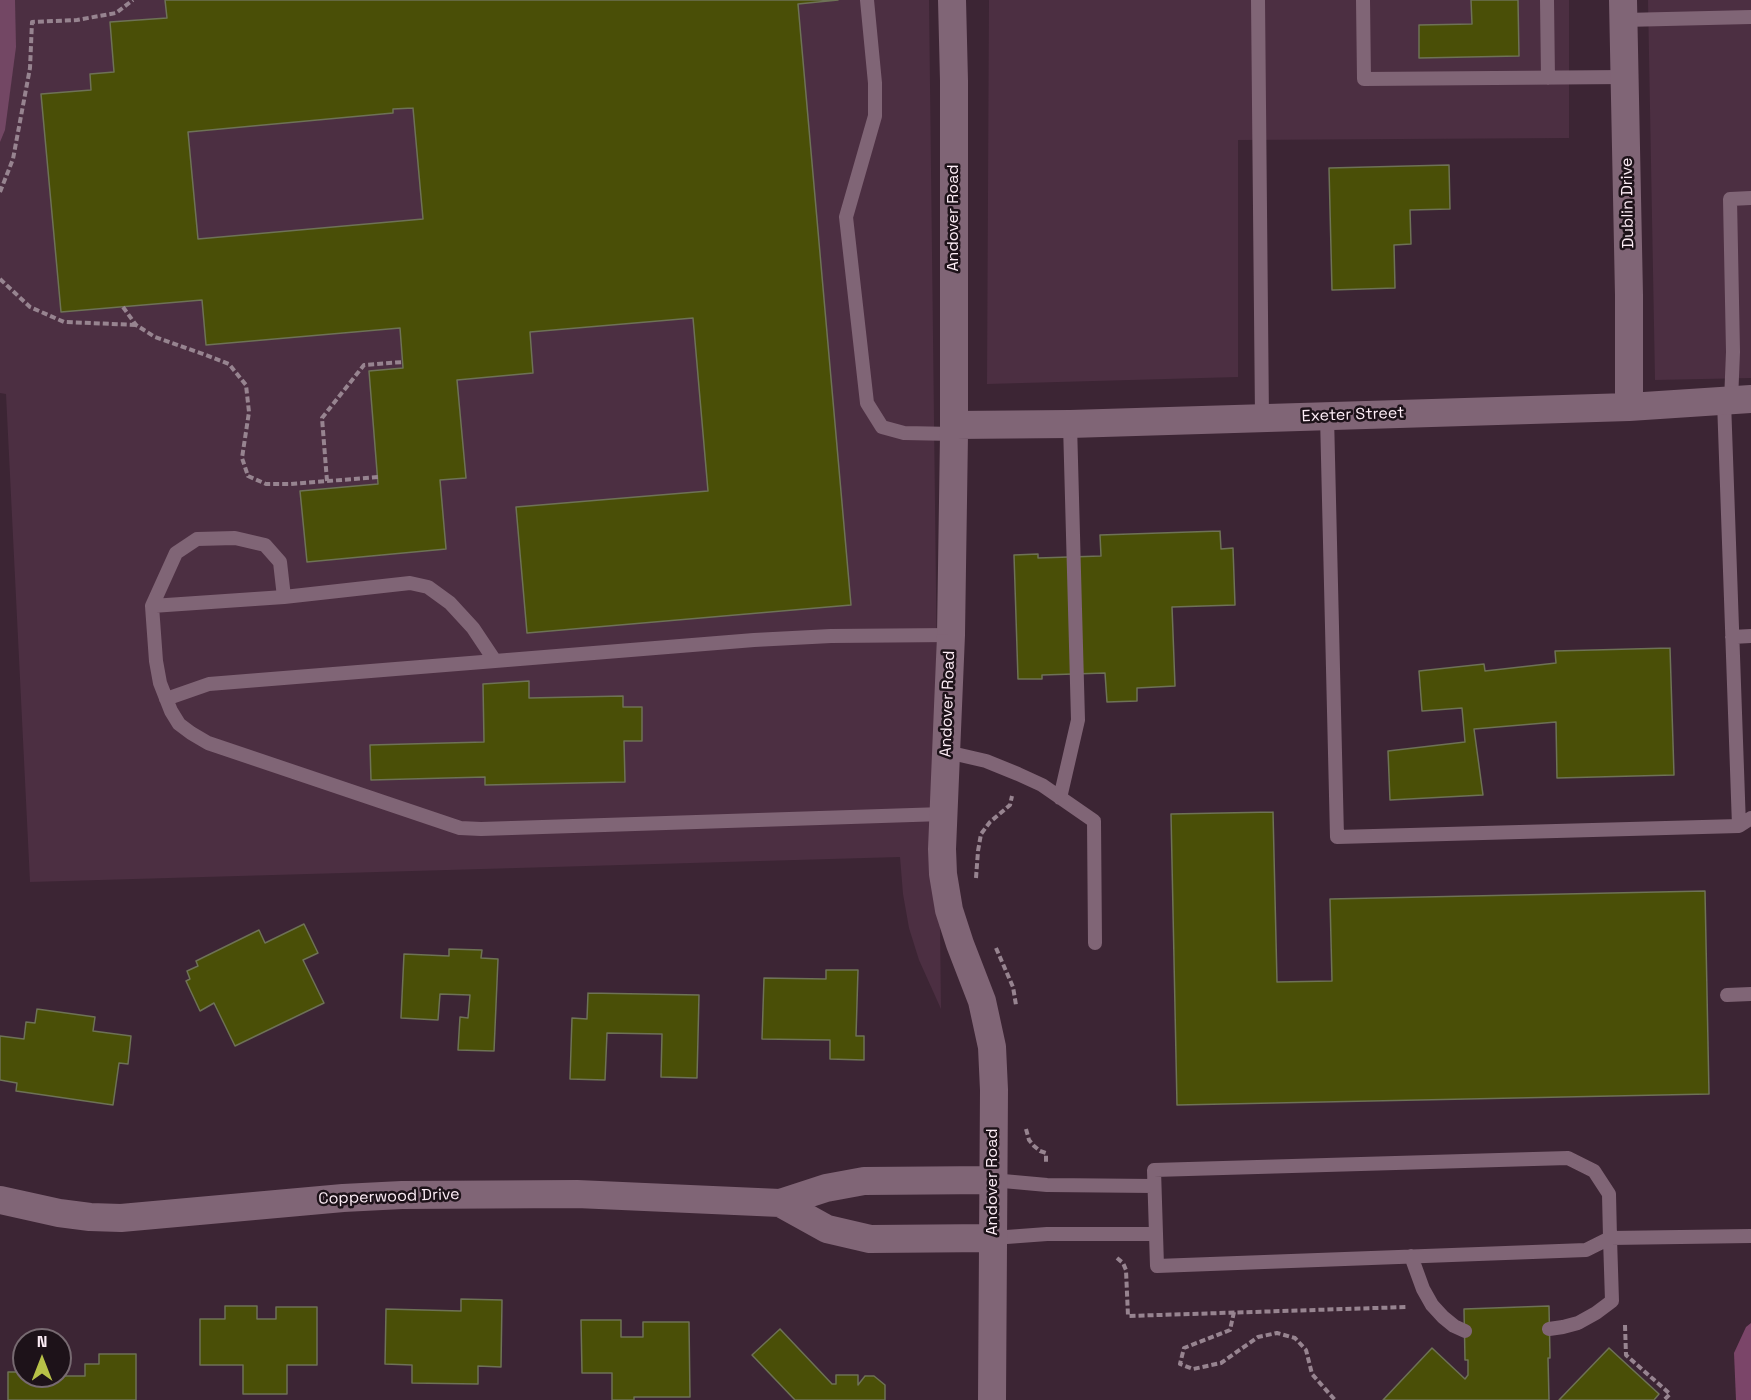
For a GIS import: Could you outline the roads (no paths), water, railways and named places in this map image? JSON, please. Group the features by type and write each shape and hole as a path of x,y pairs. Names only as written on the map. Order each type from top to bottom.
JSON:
{"street":[{"name":"Andover Road","path":"952,0 954,430 951,635 942,849 943,874 949,910 982,1001 992,1047 994,1090 992,1400"},
{"name":"Dublin Drive","path":"1624,10 1629,407"},
{"name":"Exeter Street","path":"954,430 1262,417 1629,407 1735,400"},
{"name":"Copperwood Drive","path":"0,1200 59,1213 121,1218 402,1195 577,1194 780,1203 826,1188 864,1181 992,1180"},
{"name":"Copperwood Drive","path":"780,1203 828,1228 870,1239 993,1238"}],"lane":[{"path":"867,0 875,83 875,116 846,217 867,403 882,427 904,433 954,430"},
{"path":"1258,0 1262,417"},
{"path":"1364,0 1364,79 1625,77"},
{"path":"1547,0 1548,78"},
{"path":"1624,10 1751,17"},
{"path":"1739,826 1732,637 1735,400 1730,198 1751,198"},
{"path":"1328,417 1337,837 1739,826 1751,818"},
{"path":"1060,798 1078,720 1070,424"},
{"path":"284,597 280,562 265,545 235,538 197,539 176,553 152,606 160,683 179,724 208,743 460,828 492,829 943,814"},
{"path":"152,606 284,597 400,584 428,586 450,603 473,628 495,661"},
{"path":"166,699 209,684 754,640 831,636 951,635"},
{"path":"1732,637 1751,636"},
{"path":"947,752 986,761 1041,785 1094,822 1095,943"},
{"path":"1727,995 1751,994"},
{"path":"1549,1329 1563,1328 1578,1323 1612,1301 1610,1238 1609,1194 1594,1171 1568,1158 1154,1170 1156,1266 1586,1250 1610,1238 1751,1236"},
{"path":"992,1180 1047,1185 1154,1186"},
{"path":"993,1238 1047,1234 1155,1234"},
{"path":"1410,1256 1432,1305 1454,1326 1465,1331"}]}
